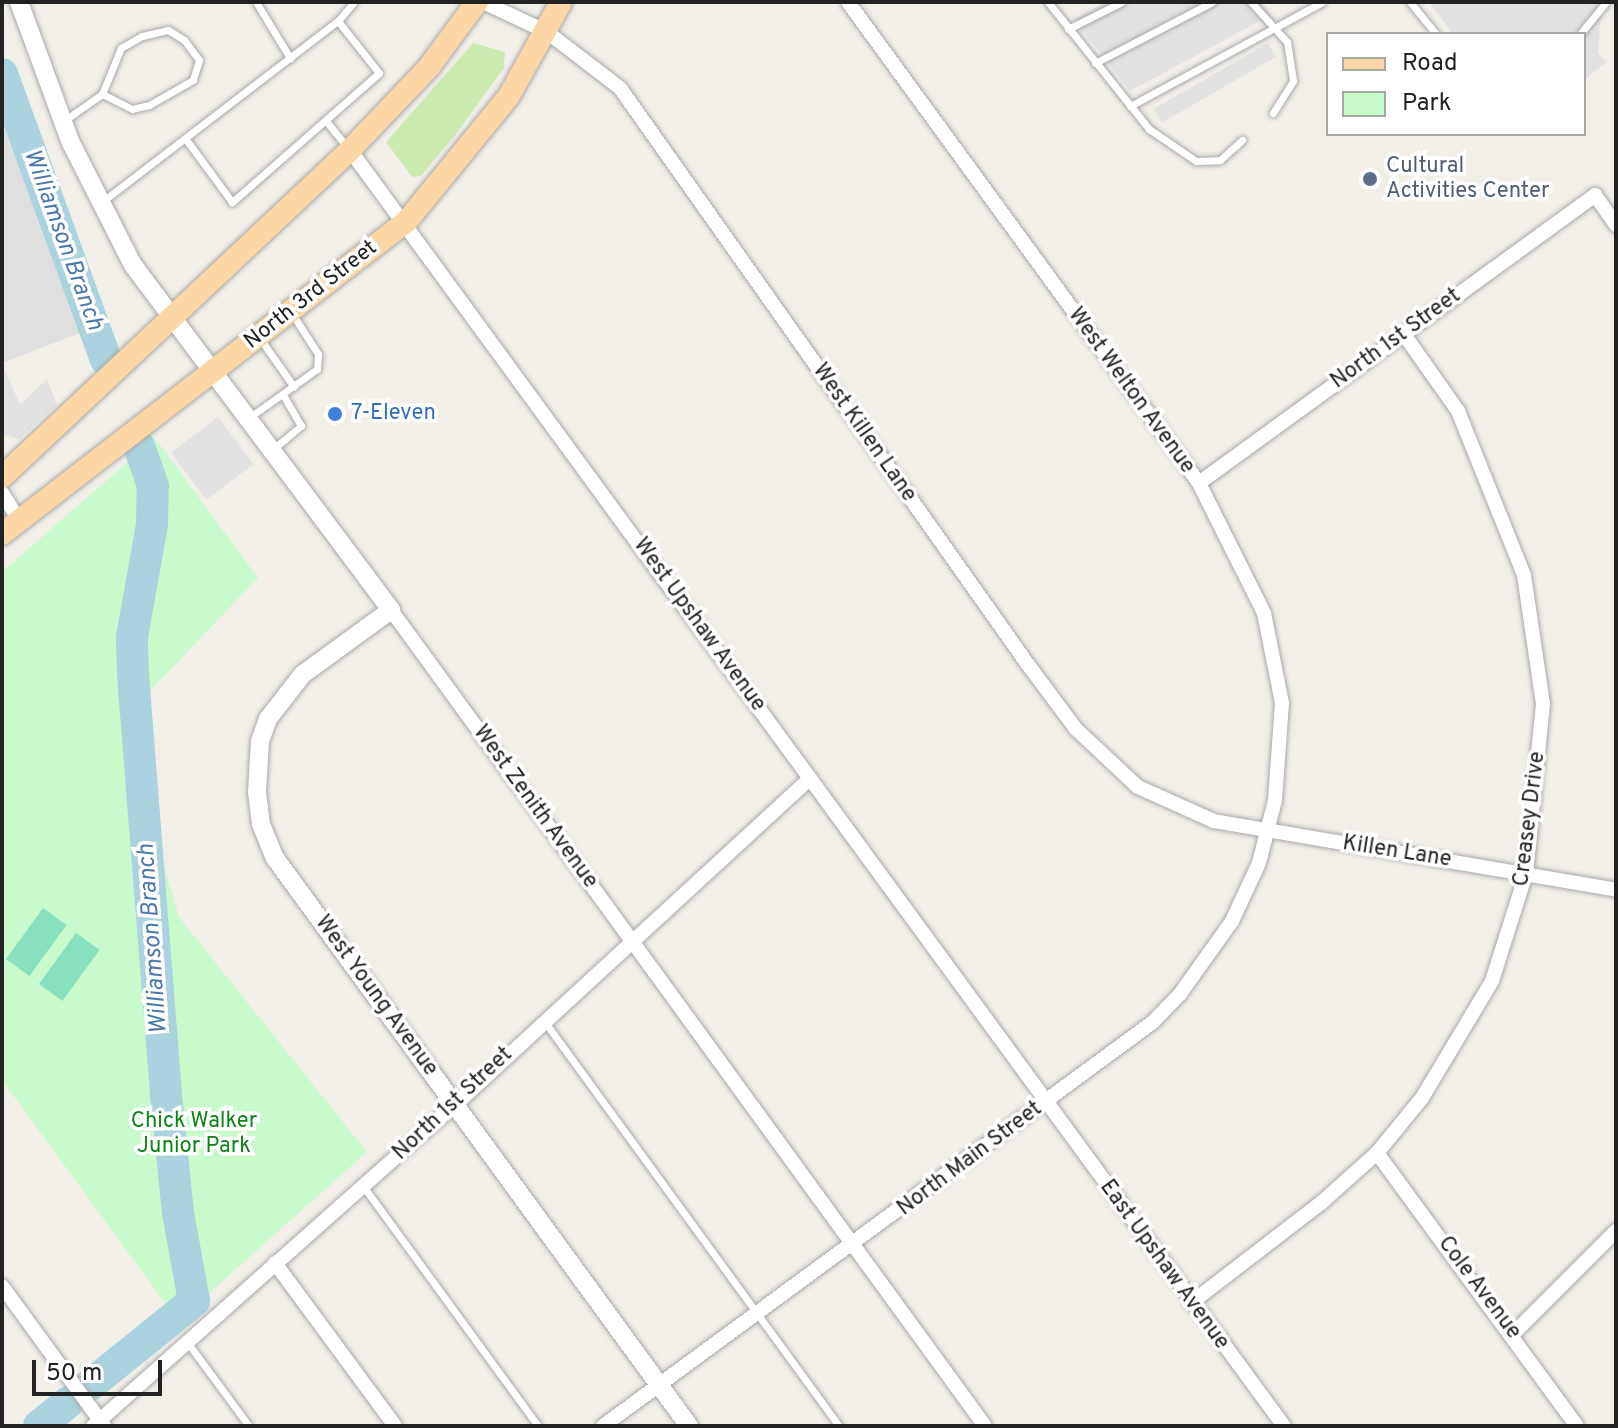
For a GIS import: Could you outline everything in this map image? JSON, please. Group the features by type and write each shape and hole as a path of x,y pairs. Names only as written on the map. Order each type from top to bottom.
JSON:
{"main road":[{"path":"2,477 350,150 429,67 480,2"},
{"name":"North 3rd Street","path":"10,526 407,221 509,96 561,2"}],"street":[{"name":"West Zenith Avenue","path":"19,2 63,121 133,265 634,941 985,1426"},
{"name":"West Killen Lane","path":"480,2 547,32 620,88 1076,729 1138,787 1214,821 1267,831"},
{"name":"West Welton Avenue","path":"848,2 1199,483 1264,613 1282,703 1275,800 1267,831"},
{"name":"West Upshaw Avenue","path":"350,150 407,221 1045,1103"},
{"name":"North 1st Street","path":"1199,483 1595,195 1616,225"},
{"name":"Creasey Drive","path":"1191,1303 1377,1153 1422,1098 1492,981 1526,874 1543,704 1524,575 1458,411 1403,333"},
{"path":"2,493 10,526"},
{"name":"West Young Avenue","path":"391,610 302,675 285,693 260,741 257,792 261,824 275,858 689,1426"},
{"name":"North 1st Street","path":"99,1424 275,1263 456,1104 543,1020 634,941 810,778"},
{"name":"Killen Lane","path":"1267,831 1616,890"},
{"name":"North Main Street","path":"603,1426 853,1246 1142,1031 1180,994 1232,921 1259,863 1267,831"},
{"name":"East Upshaw Avenue","path":"1045,1103 1284,1426"},
{"name":"Cole Avenue","path":"1377,1153 1513,1334 1574,1425"},
{"path":"1513,1334 1616,1231"},
{"path":"275,1263 395,1426"},
{"path":"2,1286 99,1424"}],"lane":[{"path":"256,2 290,58"},
{"path":"103,201 338,21 354,2"},
{"path":"1048,2 1149,129 1196,161 1220,160 1242,140"},
{"path":"1068,29 1122,2"},
{"path":"1095,63 1212,2"},
{"path":"1251,2 1287,42 1293,81 1273,113"},
{"path":"1130,106 1322,2"},
{"path":"1410,2 1434,32"},
{"path":"1582,32 1606,2"},
{"path":"185,138 232,202 379,73 338,21"},
{"path":"63,121 102,94 121,48 142,36 168,30 184,40 199,60 193,80 149,105 132,109 102,94"},
{"path":"326,121 350,150"},
{"path":"249,419 294,387 319,362 290,311"},
{"path":"258,336 294,387"},
{"path":"272,450 301,426 283,395"},
{"path":"543,1020 839,1426"},
{"path":"363,1186 538,1426"},
{"path":"187,1342 249,1426"}],"shaded area":[{"path":"1107,2 1261,2 1271,15 1130,91 1074,19"},
{"path":"1429,2 1602,2 1598,53 1607,62 1586,78 1586,32 1452,32"},
{"path":"1268,43 1276,57 1162,123 1154,109"},
{"path":"2,124 85,331 2,363"},
{"path":"2,364 20,405 47,379 57,405 19,439 2,434"},
{"path":"218,417 254,464 206,500 171,453"}],"green space":[{"path":"473,43 505,52 504,68 421,176 412,177 386,142"},
{"name":"Chick Walker Junior Park","path":"155,438 258,578 150,691 138,777 179,917 367,1152 178,1321 2,1080 2,572"},
{"path":"43,908 66,925 29,976 6,959"},
{"path":"76,933 99,950 62,1001 39,984"}],"waterway":[{"name":"Williamson Branch","path":"2,74 106,360"},
{"name":"Williamson Branch","path":"90,1385 194,1301 178,1213 166,1094 133,674 132,637 152,525 153,486 139,446"},
{"name":"Williamson Branch","path":"39,1426 69,1402"}],"place":[{"name":"Cultural Activities Center","path":"1370,179"},
{"name":"7-Eleven","path":"335,414"}]}
